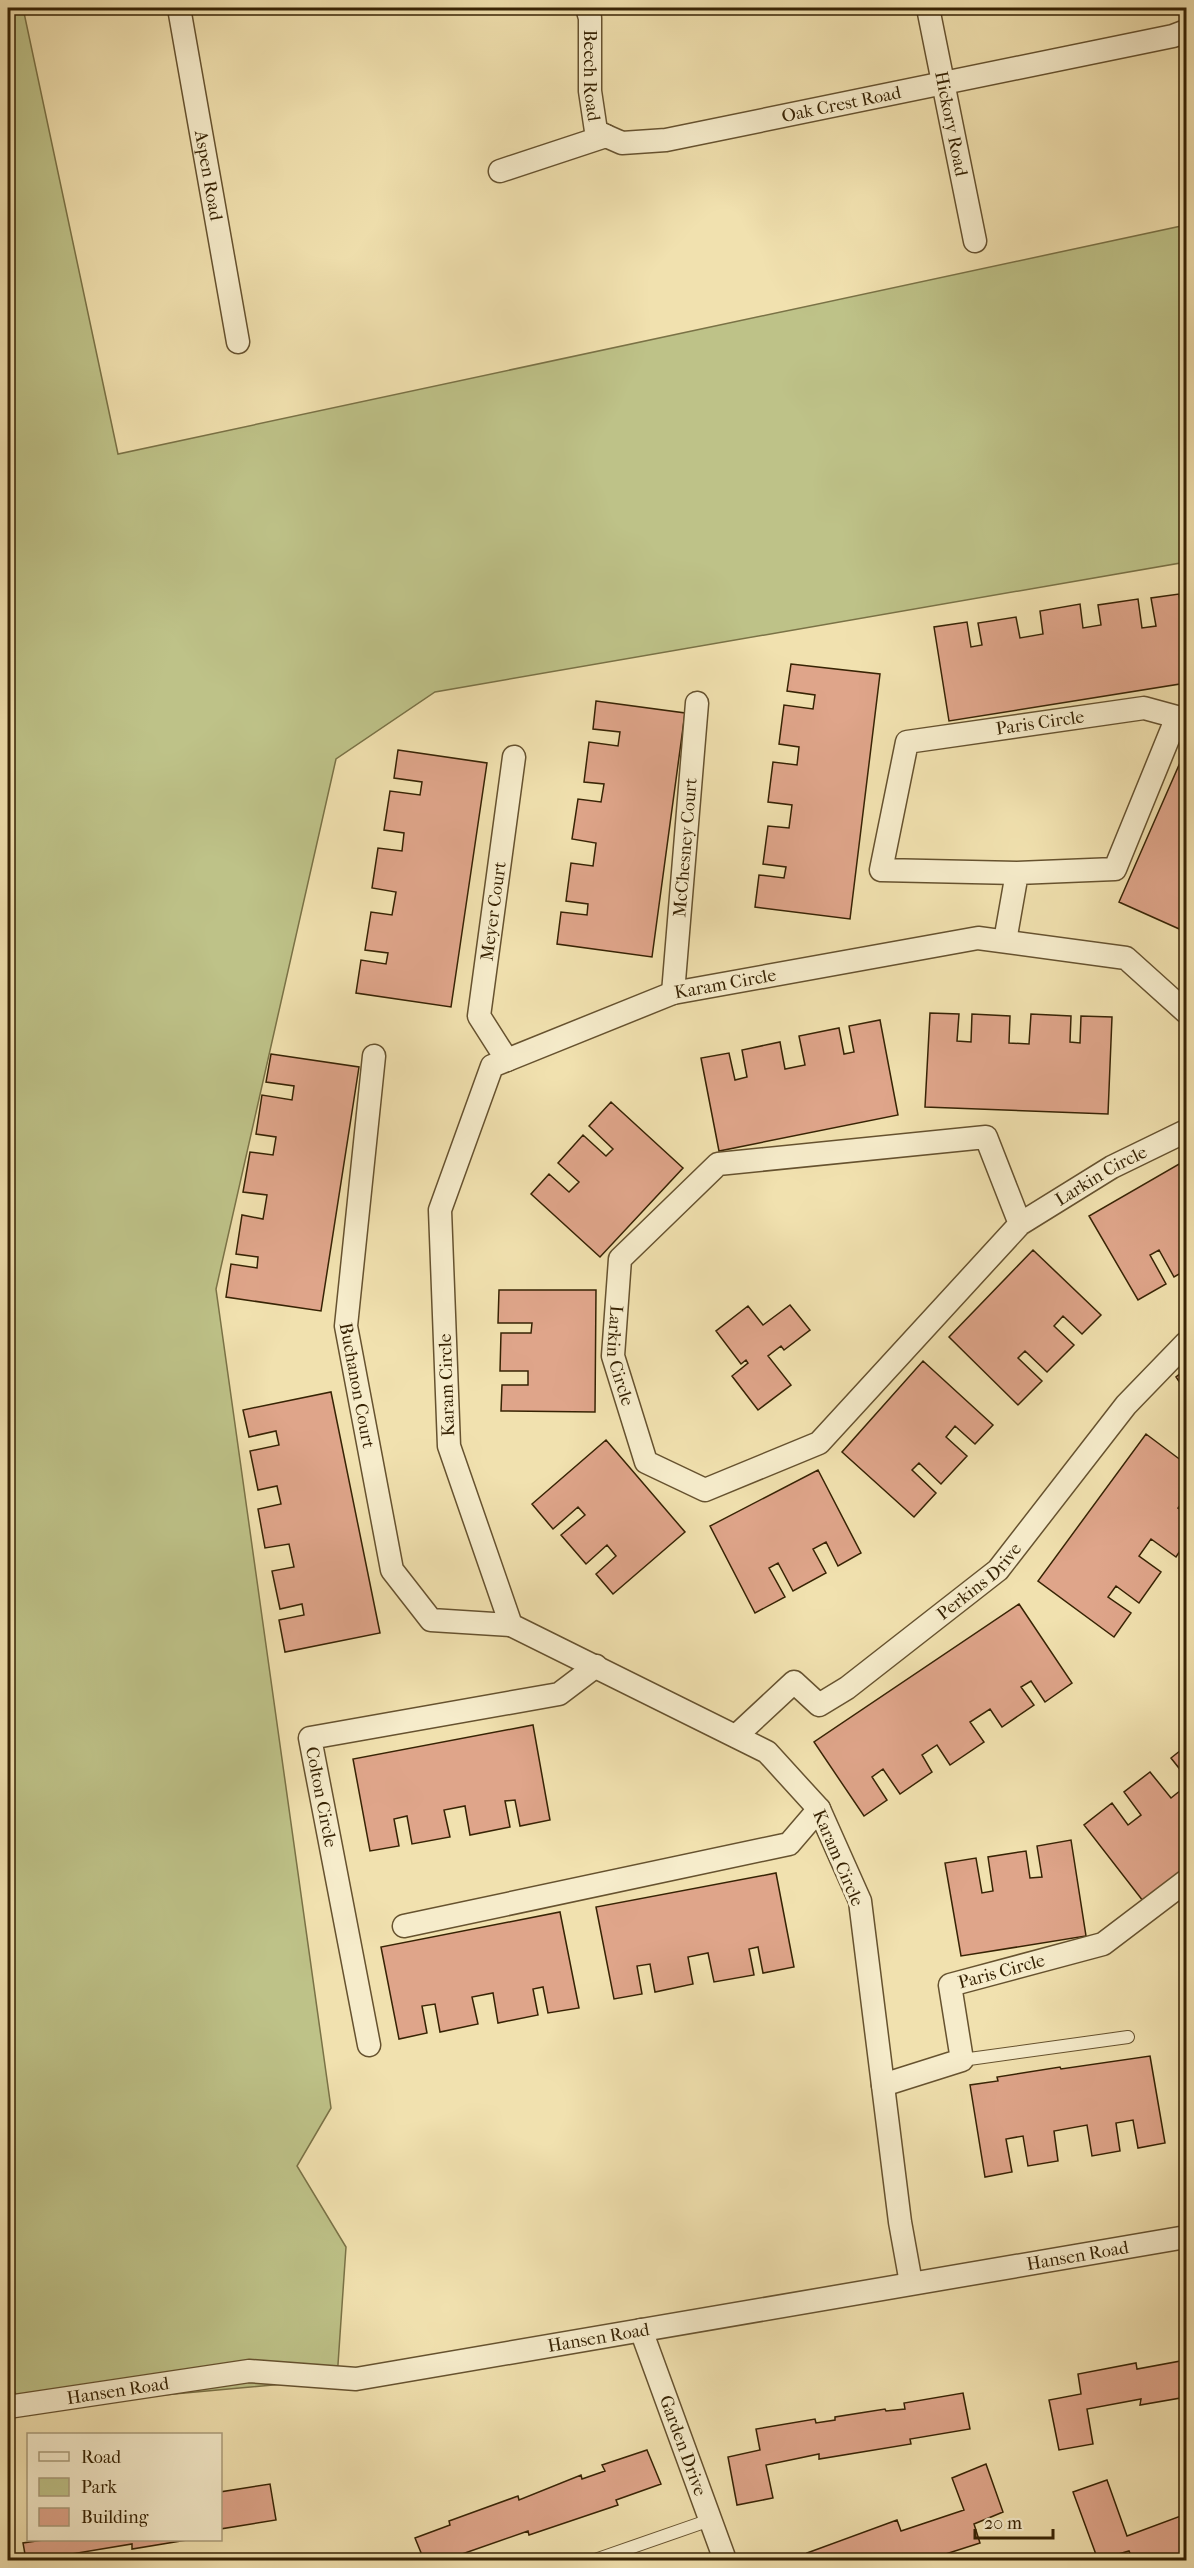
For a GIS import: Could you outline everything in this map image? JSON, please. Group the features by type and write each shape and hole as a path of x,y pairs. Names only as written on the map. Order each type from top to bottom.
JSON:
{"street":[{"name":"Aspen Road","path":"179,8 238,342"},
{"name":"Beech Road","path":"587,8 590,18 590,91 596,131 606,136"},
{"name":"Hickory Road","path":"928,8 975,241"},
{"name":"Oak Crest Road","path":"606,136 622,143 666,141 1186,31"},
{"path":"500,171 606,136"},
{"name":"McChesney Court","path":"673,993 697,703"},
{"name":"Paris Circle","path":"1144,708 1177,717 1114,869 1017,873 881,870 907,742 1144,708"},
{"name":"Meyer Court","path":"507,1060 479,1016 514,756"},
{"path":"1005,941 1017,873"},
{"name":"Karam Circle","path":"911,2283 900,2222 860,1901 819,1809 766,1752 511,1625 449,1446 440,1210 492,1066 673,993 978,938 1126,958 1186,1011"},
{"name":"Buchanon Court","path":"374,1056 346,1326 392,1570 430,1620 511,1625"},
{"name":"Larkin Circle","path":"1020,1224 986,1137 718,1164 620,1259 613,1356 646,1462 705,1490 819,1443 1020,1224 1112,1167 1186,1131"},
{"name":"Perkins Drive","path":"736,1736 794,1682 819,1705 847,1688 998,1570 1126,1406 1186,1343"},
{"name":"Colton Circle","path":"369,2044 309,1738 559,1694 596,1666"},
{"path":"404,1926 789,1844 819,1809"},
{"name":"Paris Circle","path":"962,2060 951,1985 1103,1944 1186,1881"},
{"path":"883,2085 962,2060"},
{"name":"Hansen Road","path":"8,2407 249,2371 356,2379 1186,2237"},
{"name":"Garden Drive","path":"641,2330 725,2560"}],"lane":[{"path":"962,2060 1128,2037"},
{"path":"595,2560 710,2520"}],"green space":[{"path":"8,8 23,8 118,454 1186,225 1186,562 435,692 336,759 216,1289 331,2108 297,2166 346,2247 337,2379 22,2408 8,2377"}],"building":[{"path":"1179,594 1186,643 1186,683 949,721 934,627 967,622 971,647 982,645 978,623 1016,617 1020,638 1043,634 1040,611 1080,604 1083,628 1101,625 1098,605 1138,599 1142,628 1156,626 1151,598"},
{"path":"791,664 880,674 850,919 755,907 759,875 784,878 786,867 763,864 768,826 789,828 792,805 768,802 773,762 797,765 799,747 779,744 784,705 813,709 815,695 787,691"},
{"path":"596,701 685,713 652,957 557,944 561,912 587,915 588,904 566,901 571,863 593,866 596,843 572,839 578,799 601,802 604,784 584,782 589,742 618,746 620,732 593,729"},
{"path":"1186,749 1186,932 1119,902"},
{"path":"398,750 487,763 451,1007 356,993 361,960 386,964 388,953 365,950 371,912 392,915 396,892 372,888 378,848 402,851 404,833 384,830 390,791 420,795 422,782 394,778"},
{"path":"930,1013 959,1014 957,1041 971,1042 972,1014 1010,1016 1009,1043 1029,1044 1031,1014 1071,1016 1070,1042 1080,1043 1081,1016 1112,1017 1108,1114 925,1107"},
{"path":"880,1020 898,1115 719,1151 701,1058 729,1053 735,1080 747,1077 742,1050 780,1042 785,1069 805,1065 799,1036 839,1028 844,1054 854,1052 849,1026"},
{"path":"271,1054 359,1067 321,1311 226,1297 231,1264 257,1268 258,1257 236,1254 242,1215 263,1219 267,1195 243,1192 250,1152 273,1155 276,1137 256,1134 262,1095 292,1100 294,1086 266,1082"},
{"path":"611,1102 683,1168 600,1257 531,1194 549,1174 569,1192 579,1182 558,1163 583,1135 606,1156 613,1149 589,1126"},
{"path":"1186,1160 1186,1270 1174,1277 1159,1250 1150,1255 1166,1284 1138,1300 1089,1216"},
{"path":"1033,1250 1101,1315 1082,1334 1063,1316 1054,1326 1074,1345 1047,1372 1025,1351 1018,1358 1042,1381 1018,1405 949,1337"},
{"path":"499,1290 596,1290 595,1412 501,1411 502,1385 528,1385 528,1371 500,1371 501,1333 531,1333 532,1323 498,1323"},
{"path":"790,1305 810,1330 784,1350 781,1346 768,1356 791,1385 758,1410 732,1376 748,1363 746,1360 741,1364 716,1331 748,1306 763,1325"},
{"path":"923,1361 993,1425 975,1444 955,1426 946,1437 967,1456 941,1484 919,1463 912,1470 936,1493 914,1517 842,1452"},
{"path":"1186,1369 1186,1392 1176,1377"},
{"path":"331,1392 380,1633 285,1652 279,1620 304,1615 302,1604 280,1609 272,1571 294,1567 289,1544 265,1548 258,1509 281,1504 277,1486 258,1490 250,1451 279,1445 276,1431 249,1437 243,1410"},
{"path":"1146,1434 1186,1464 1186,1502 1184,1500 1178,1508 1186,1514 1186,1542 1176,1557 1151,1539 1139,1556 1161,1572 1139,1603 1116,1586 1108,1597 1131,1613 1114,1637 1038,1581"},
{"path":"606,1440 685,1532 613,1594 596,1574 616,1556 607,1545 586,1564 561,1535 585,1515 578,1507 553,1529 532,1504"},
{"path":"818,1470 861,1553 838,1566 826,1542 813,1549 826,1573 793,1591 778,1563 769,1568 785,1597 755,1613 710,1526"},
{"path":"1019,1604 1072,1683 1045,1702 1031,1681 1021,1687 1034,1705 1002,1727 990,1709 970,1722 984,1742 950,1765 937,1745 922,1755 932,1772 900,1794 883,1769 872,1777 887,1800 864,1816 814,1742"},
{"path":"533,1725 550,1820 520,1826 515,1800 505,1801 510,1827 470,1835 465,1806 444,1810 450,1837 412,1844 407,1816 394,1819 399,1846 370,1851 353,1759"},
{"path":"1186,1746 1186,1777 1171,1758"},
{"path":"1150,1772 1171,1798 1186,1786 1186,1868 1143,1901 1084,1825 1112,1803 1128,1825 1141,1815 1124,1792"},
{"path":"1071,1840 1086,1936 961,1956 945,1863 976,1858 982,1893 993,1891 988,1857 1026,1851 1030,1878 1042,1877 1037,1846"},
{"path":"776,1873 794,1967 763,1973 758,1947 749,1949 754,1975 714,1982 708,1953 688,1957 693,1984 655,1992 650,1964 637,1966 642,1994 614,1999 596,1907"},
{"path":"560,1912 579,2008 548,2013 543,1987 533,1989 538,2015 498,2023 493,1993 472,1997 478,2024 440,2032 435,2004 422,2006 427,2033 399,2039 381,1947"},
{"path":"1150,2056 1165,2143 1138,2148 1133,2120 1116,2123 1120,2151 1092,2156 1087,2125 1054,2131 1058,2161 1028,2166 1023,2136 1006,2139 1012,2172 985,2177 970,2085 998,2081 997,2077"},
{"path":"1186,2360 1186,2397 1140,2405 1141,2399 1087,2409 1093,2444 1059,2450 1049,2400 1081,2394 1078,2374 1136,2363 1137,2369"},
{"path":"963,2393 970,2429 910,2439 911,2444 819,2459 819,2454 766,2465 773,2498 737,2505 728,2457 760,2450 756,2429 815,2419 816,2423 835,2420 835,2417 885,2409 886,2411 905,2409 904,2403"},
{"path":"647,2450 661,2484 616,2500 618,2505 529,2535 528,2531 462,2554 463,2560 424,2560 415,2538 450,2525 449,2521 518,2496 519,2500 581,2475 582,2479 605,2471 602,2465"},
{"path":"986,2464 1003,2512 974,2524 980,2543 927,2560 908,2560 906,2555 893,2560 810,2560 807,2553 897,2520 901,2531 964,2510 952,2478"},
{"path":"1107,2480 1127,2536 1186,2514 1186,2553 1166,2560 1133,2560 1129,2551 1098,2560 1073,2492"},
{"path":"270,2484 276,2520 222,2529 222,2492"},
{"path":"36,2541 181,2541 132,2549 132,2544 65,2555 66,2560 26,2560 23,2543"},
{"path":"309,2554 311,2560 291,2560"}]}
